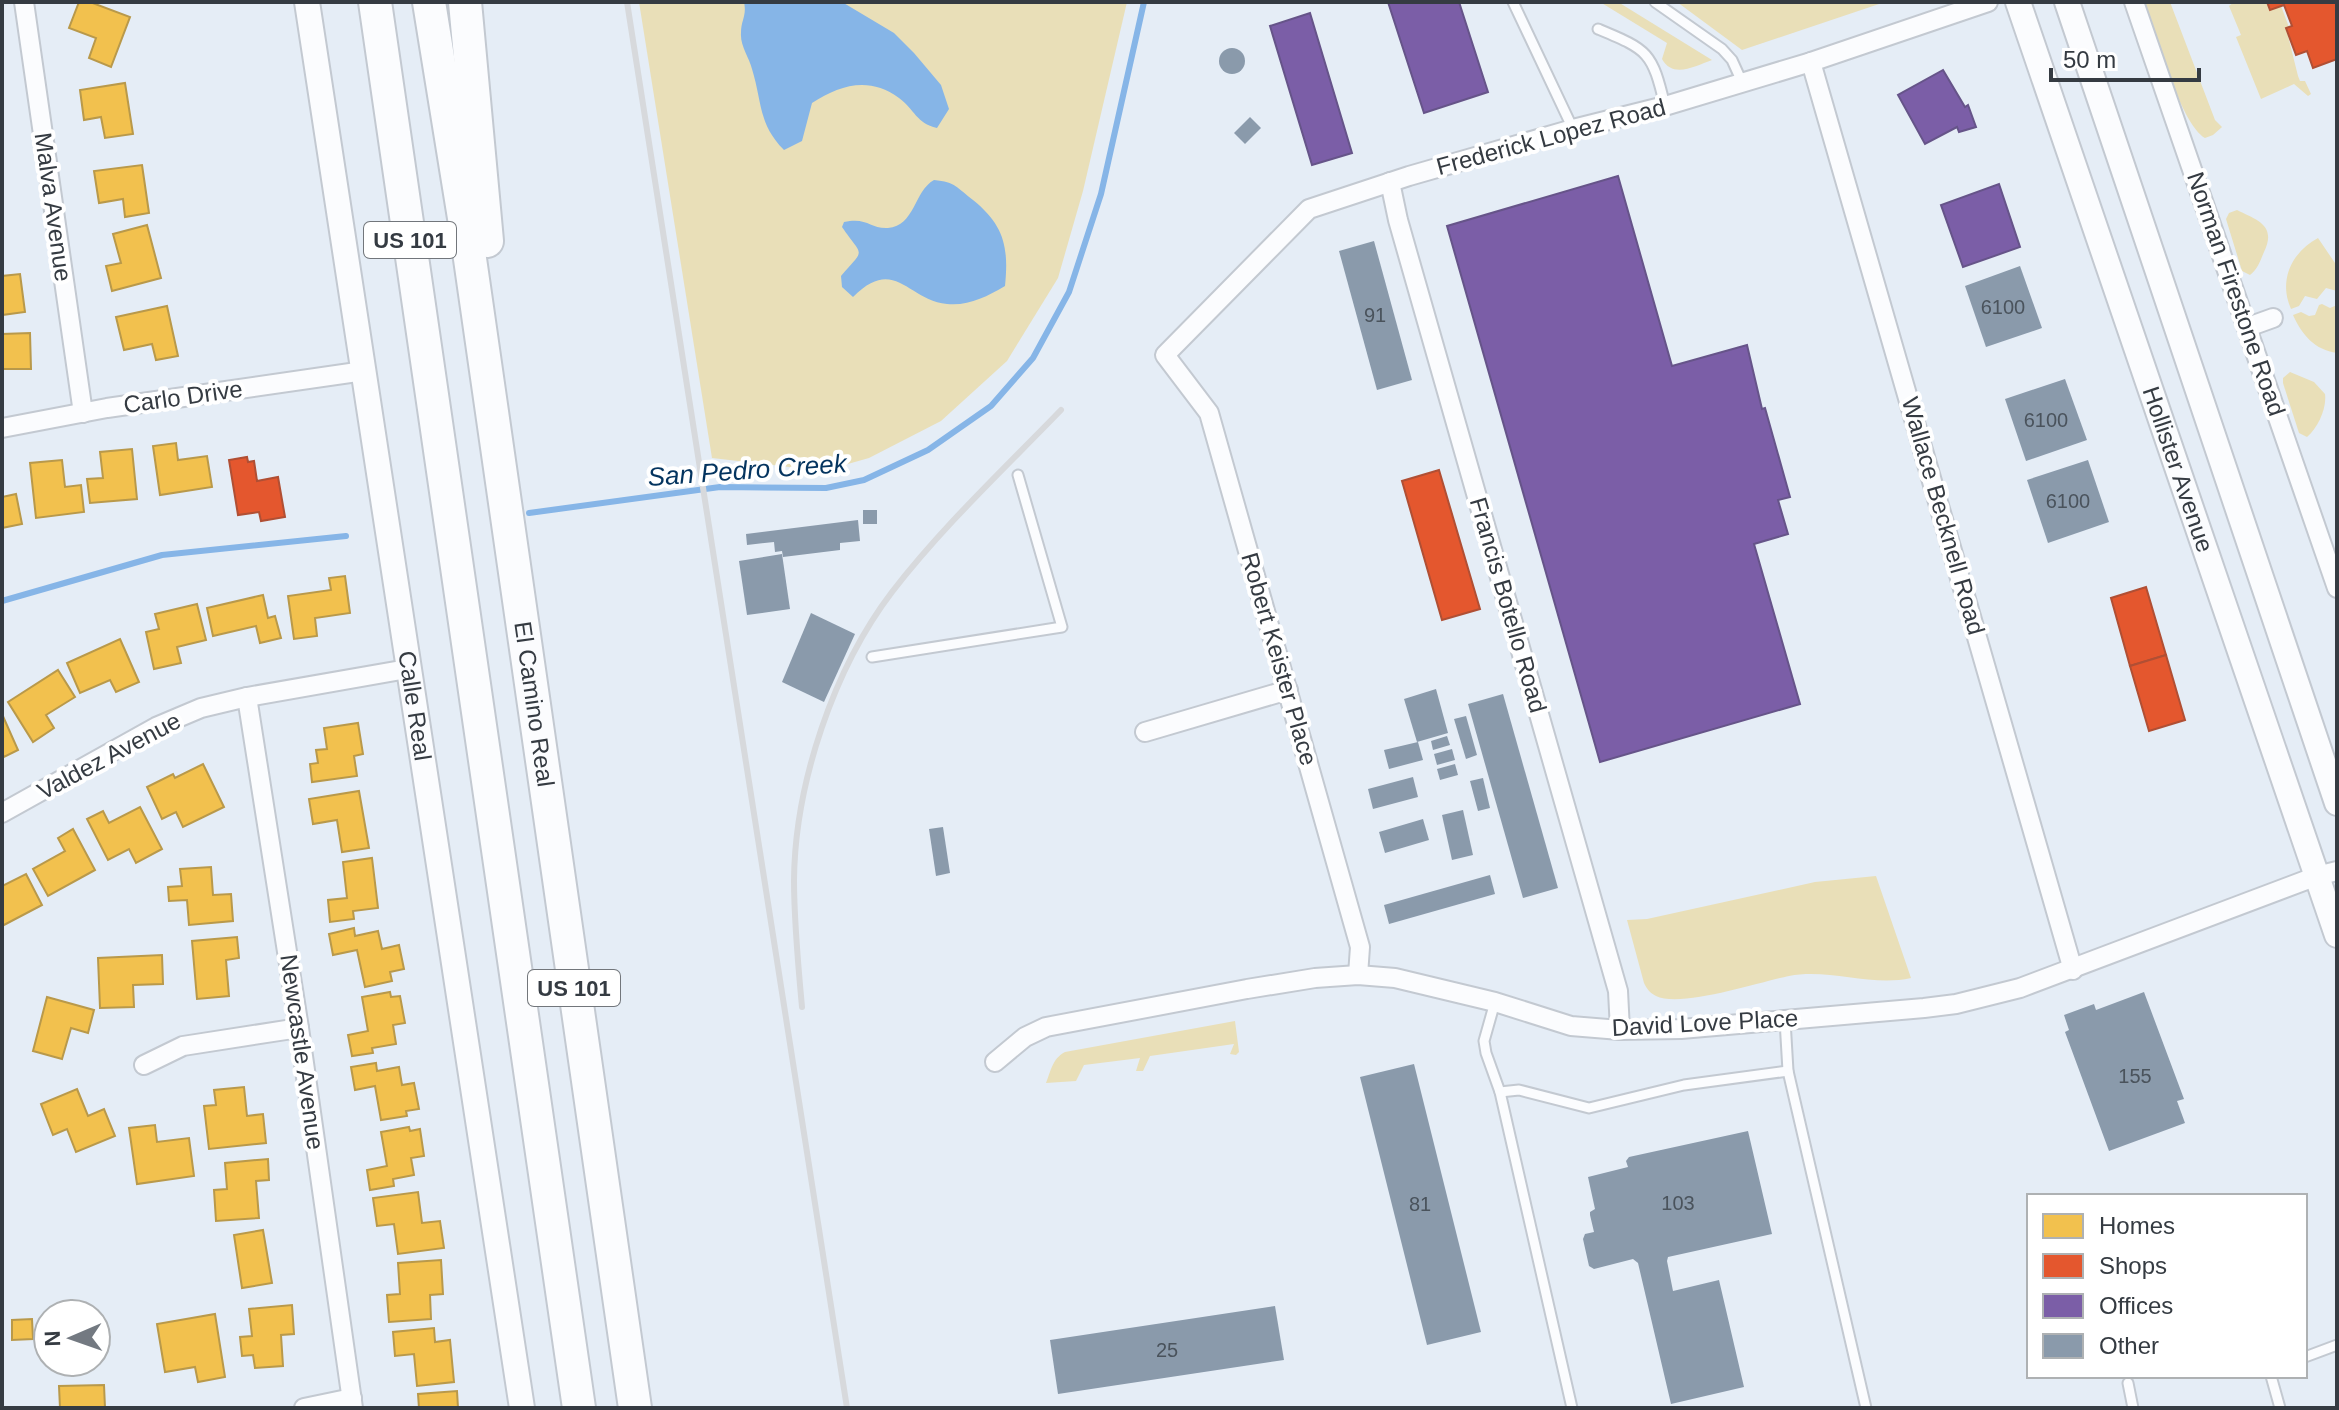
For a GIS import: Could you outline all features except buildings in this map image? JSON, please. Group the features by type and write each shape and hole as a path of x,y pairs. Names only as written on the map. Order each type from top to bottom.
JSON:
{"highway":[{"name":"US 101","path":"375,2 579,1408"},
{"name":"El Camino Real","path":"429,2 485,364 635,1408"},
{"path":"465,2 491,283 485,364"}],"main road":[{"name":"Calle Real","path":"307,2 522,1408"},
{"name":"Hollister Avenue","path":"2018,2 2327,873 2337,935"},
{"name":"Hollister Avenue","path":"2067,2 2337,803"}],"street":[{"name":"Malva Avenue","path":"24,2 83,413"},
{"name":"Frederick Lopez Road","path":"1165,355 1309,209 1390,182 1811,62 1988,2"},
{"name":"Norman Firestone Road","path":"2134,2 2337,588"},
{"name":"Wallace Becknell Road","path":"1811,62 2073,970"},
{"name":"Francis Botello Road","path":"1390,182 1402,235 1618,991 1620,1030"},
{"path":"2248,327 2273,318"},
{"name":"Robert Keister Place","path":"1165,355 1209,413 1360,947 1358,975"},
{"name":"Carlo Drive","path":"2,428 364,371"},
{"name":"Valdez Avenue","path":"2,813 156,727 201,708 407,669"},
{"path":"1145,732 1288,690"},
{"name":"Newcastle Avenue","path":"247,697 299,1028 352,1403"},
{"name":"David Love Place","path":"995,1062 1025,1037 1046,1027 1247,989 1315,978 1358,975 1395,978 1495,1002 1571,1026 1620,1030 1681,1029 1956,1004 2020,988 2073,970 2327,873"},
{"path":"144,1065 183,1046 299,1028"},
{"path":"304,1408 352,1403"}],"lane":[{"path":"1513,2 1573,129"},
{"path":"1655,2 1722,49 1732,60 1742,82"},
{"path":"1598,29 1648,54 1665,106"},
{"path":"872,657 1062,627 1018,475"},
{"path":"1495,1002 1484,1041 1486,1053 1500,1092 1572,1408"},
{"path":"1785,1020 1788,1071 1866,1408"},
{"path":"1500,1092 1519,1090 1589,1108 1684,1085 1788,1071"},
{"path":"2307,1356 2337,1345"},
{"path":"2272,1378 2280,1408"},
{"path":"2128,1383 2133,1408"}],"shaded area":[{"path":"639,2 1127,2 1083,191 1058,278 1007,361 941,421 869,458 823,471 712,458"},
{"path":"1600,2 1618,2 1712,60 1692,68 1672,68 1662,59 1667,43"},
{"path":"1677,2 1885,2 1742,50"},
{"path":"2145,2 2170,2 2215,120 2222,127 2213,135 2205,138 2186,115 2169,76"},
{"path":"2234,2 2267,2 2270,10 2281,6 2289,27 2286,28 2298,76 2300,81 2305,81 2311,94 2308,96 2294,84 2261,99 2236,37 2241,35 2229,6"},
{"path":"2237,210 2263,225 2268,235 2260,262 2250,275 2242,271 2226,219 2229,213"},
{"path":"2318,238 2337,266 2337,291 2326,288 2317,299 2305,296 2299,306 2291,309 2286,288 2290,268 2301,251"},
{"path":"2322,304 2330,308 2337,305 2337,353 2322,349 2310,340 2293,315 2301,312 2315,315"},
{"path":"2290,372 2314,382 2325,394 2321,417 2307,437 2299,433 2283,383 2283,378"},
{"path":"1876,876 1911,978 1881,980 1804,974 1683,999 1656,996 1644,983 1627,920 1647,919 1815,882"},
{"path":"1235,1021 1239,1052 1236,1055 1230,1054 1234,1044 1150,1056 1143,1071 1136,1071 1140,1058 1084,1065 1076,1081 1046,1083 1055,1062 1065,1052"}],"water":[{"path":"744,2 842,2 894,33 914,53 941,85 949,109 937,128 924,123 888,91 866,85 844,88 812,103 802,141 784,150 765,121 742,42"},
{"path":"934,180 956,186 992,218 1005,248 1005,286 970,302 947,304 933,301 901,283 880,280 867,285 853,297 842,287 841,276 859,252 842,227 844,222 858,221 882,228 897,226 909,215 927,185"}],"waterway":[{"name":"San Pedro Creek","path":"529,513 720,487 826,488 864,480 928,450 991,406 1033,358 1069,292 1101,194 1144,2"},
{"name":"San Pedro Creek","path":"2,601 162,555 346,536"}],"railway":[{"path":"627,2 847,1408"},
{"path":"802,1007 795,912 796,843 810,766 836,691 852,655 892,592 953,521 1061,410"}]}
